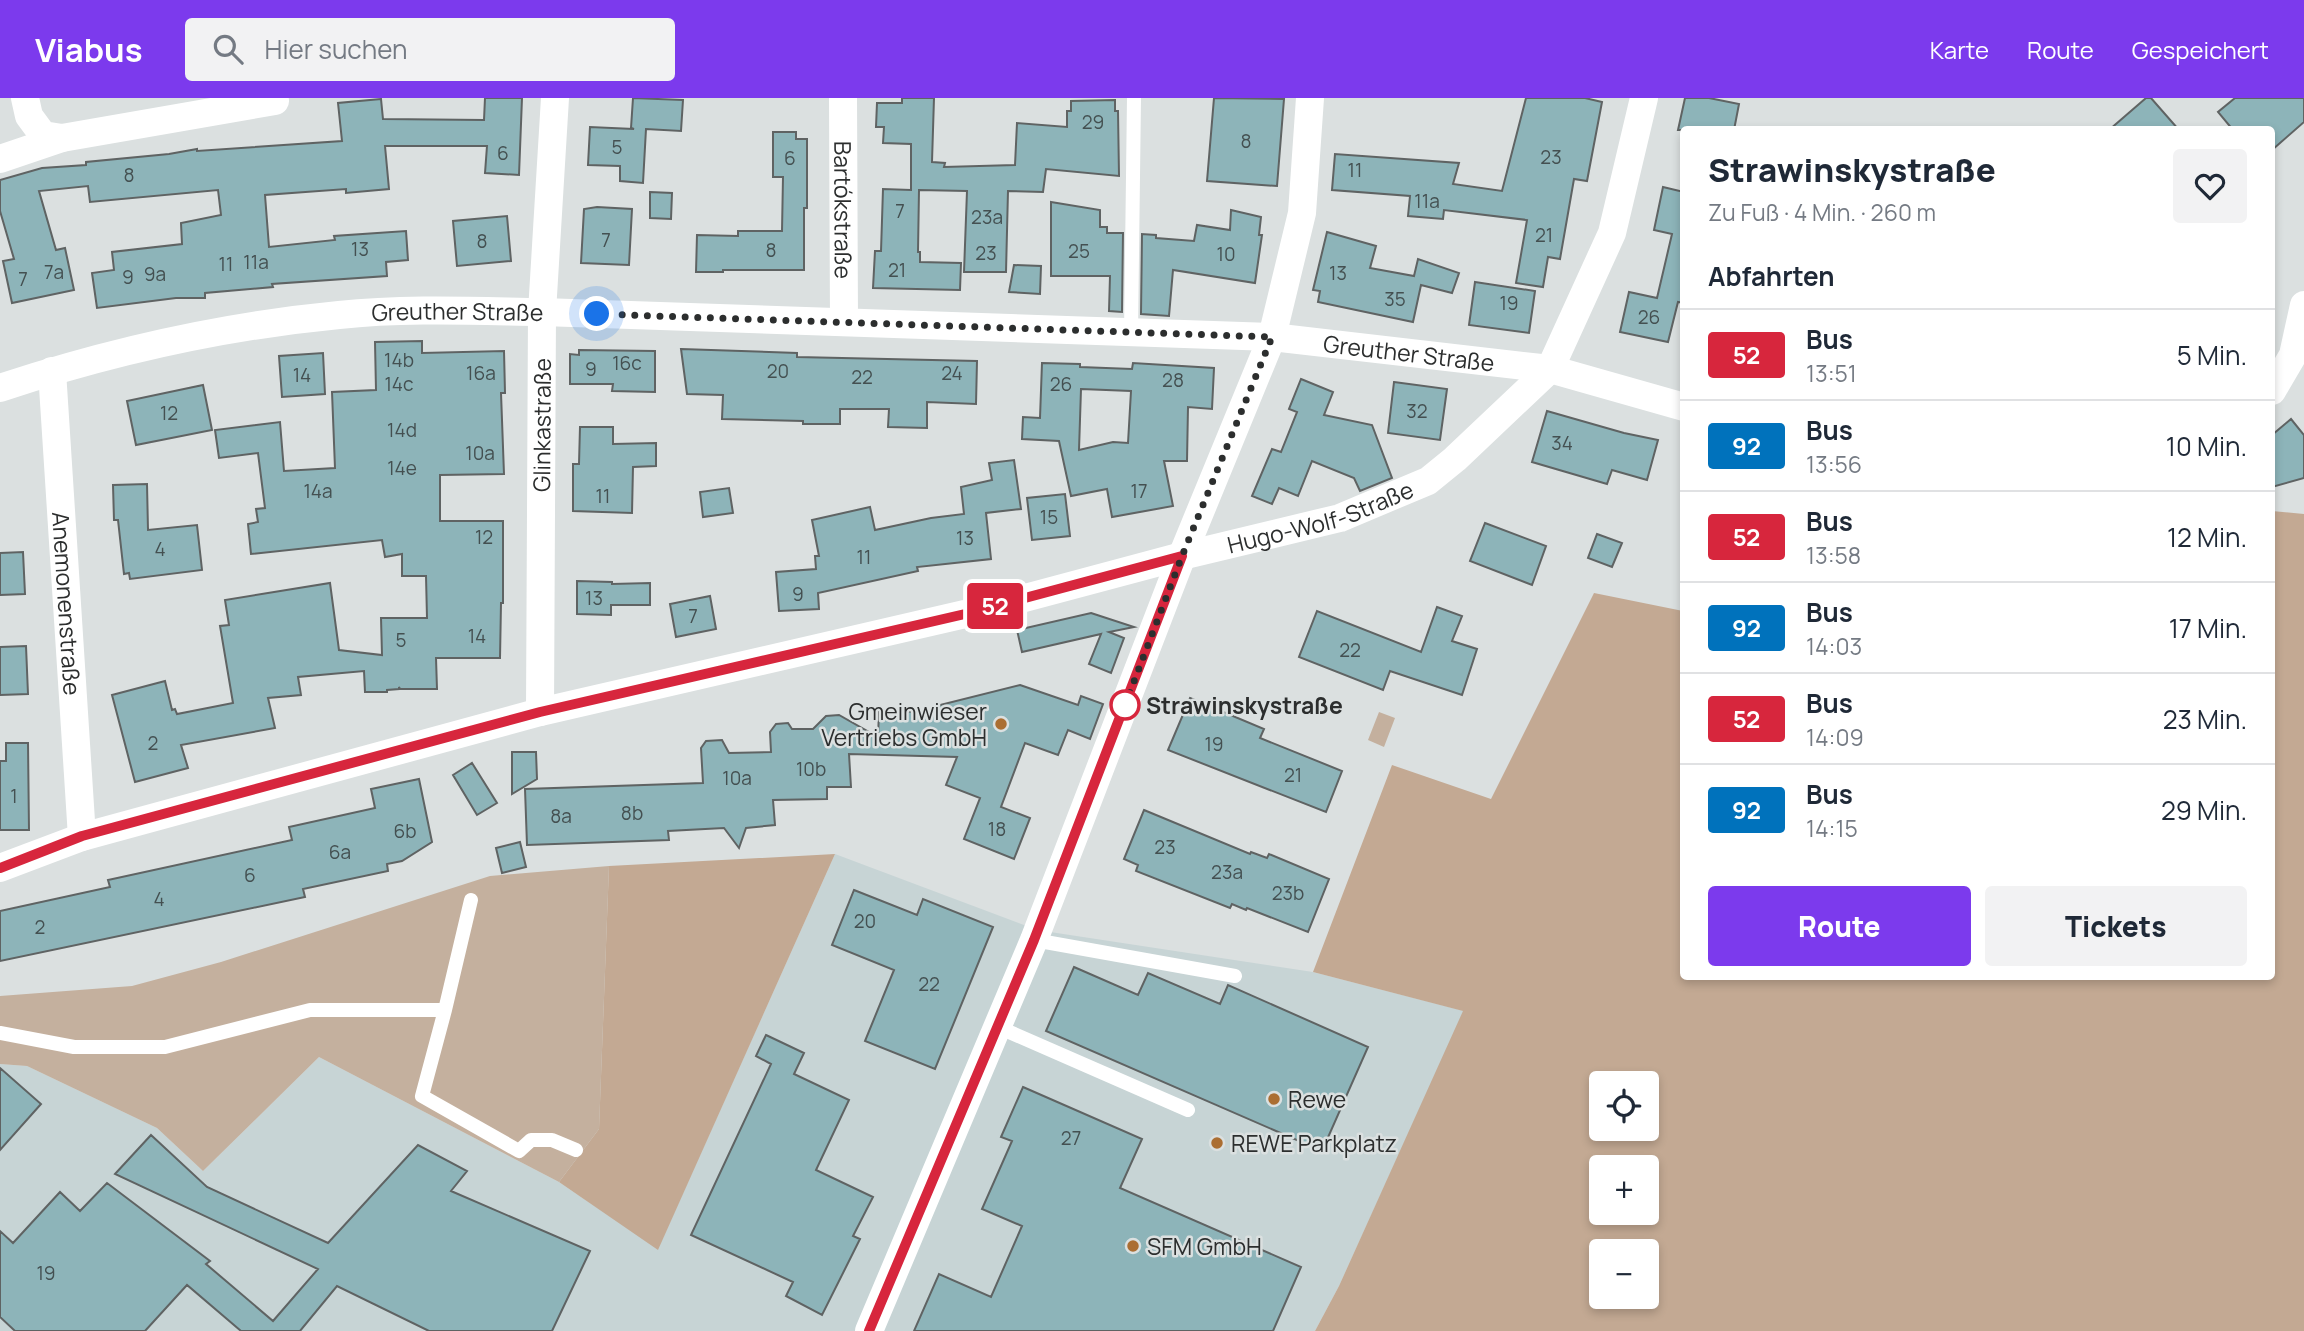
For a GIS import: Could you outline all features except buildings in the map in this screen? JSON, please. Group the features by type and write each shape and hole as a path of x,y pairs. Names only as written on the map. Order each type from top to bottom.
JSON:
{"street":[{"path":"25,98 29,116 43,135 62,138"},
{"name":"Glinkastraße","path":"540,712 541,312 555,98"},
{"name":"Bartókstraße","path":"843,98 844,322"},
{"path":"869,1331 1034,940 1182,556 1272,337 1302,213 1310,98"},
{"name":"Hugo-Wolf-Straße","path":"0,868 82,836 540,712 965,614 1182,556 1340,518 1428,481 1550,369 1612,233 1644,98"},
{"path":"0,159 62,138 275,101"},
{"path":"2275,386 2293,355 2304,305"},
{"name":"Greuther Straße","path":"0,388 52,371 192,337 269,323 341,314 430,310 1272,337 1550,369 1680,406"},
{"name":"Anemonenstraße","path":"52,371 82,836"}],"lane":[{"path":"1131,334 1134,98"},
{"path":"471,900 422,1096 519,1151 531,1140 552,1140 576,1150"},
{"path":"1034,940 1235,975"},
{"path":"0,1033 74,1047 165,1047 310,1010 445,1010"},
{"path":"998,1027 1188,1110"}],"shaded area":[{"path":"2275,511 2304,514 2304,1331 1315,1331 1339,1286 1463,1011 1313,972 1392,765 1491,799 1594,593 1680,610 1680,980 2275,980"},
{"path":"1379,712 1395,718 1384,747 1368,740"},
{"path":"835,854 1037,930 1313,972 1464,1011 1339,1286 1315,1331 0,1331 0,1064 27,1066 157,1128 203,1171 319,1057 559,1182 658,1249"},
{"path":"835,854 658,1250 559,1182 599,1129 609,866"},
{"path":"609,866 599,1129 559,1182 319,1057 203,1171 157,1128 27,1066 0,1064 0,996 132,986 221,962 490,876"}],"bus line":[{"name":"52","path":"0,868 82,836 540,712 965,614 1182,556 1034,940 869,1331"}],"place":[{"name":"Strawinskystraße","path":"1125,705"},
{"name":"Gmeinwieser Vertriebs GmbH","path":"1001,724"},
{"name":"Rewe","path":"1274,1099"},
{"name":"REWE Parkplatz","path":"1217,1143"},
{"name":"SFM GmbH","path":"1133,1246"}],"route":[{"path":"597,314 1272,337 1182,556 1125,705"}]}
